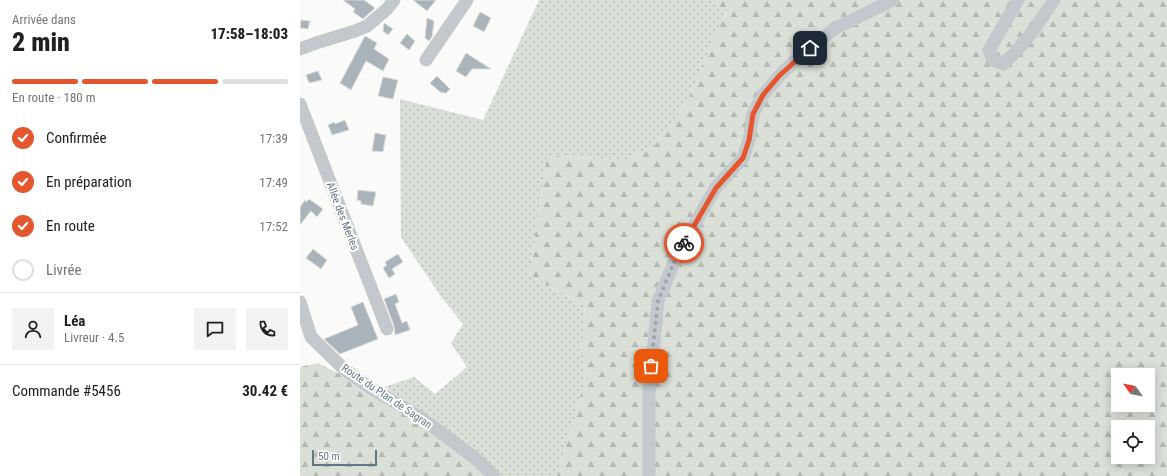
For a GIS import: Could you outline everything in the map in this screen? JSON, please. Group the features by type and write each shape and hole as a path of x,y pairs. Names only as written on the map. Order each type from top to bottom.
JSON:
{"street":[{"path":"300,49 316,42 367,26 387,9 394,0"},
{"path":"426,60 467,0"},
{"path":"649,476 649,394 658,301 678,253 716,188 743,158 749,140 753,114 763,95 779,76 800,56 834,29 893,0"},
{"path":"1018,0 989,50 993,60 1003,64 1032,33 1054,0"},
{"name":"Allée des Merles","path":"300,104 387,329"},
{"name":"Route du Plan de Sagran","path":"300,302 311,337 344,369 369,387 420,417 475,458 494,476"}],"green space":[{"path":"539,0 710,0 727,10 689,99 654,147 625,159 547,156 529,275 585,306 581,350 585,380 557,476 499,476 373,391 414,377 435,394 467,367 451,343 463,324 442,298 401,237 400,99 483,120"},
{"path":"710,0 1167,0 1167,476 557,476 585,380 581,350 585,306 529,275 547,156 625,159 654,147 689,99 727,11"},
{"path":"318,363 373,391 499,476 300,476 300,367"}],"building":[{"path":"343,0 364,0 375,8 363,19 353,12 355,9"},
{"path":"413,0 436,0 427,11"},
{"path":"480,12 491,18 484,32 473,26"},
{"path":"427,18 434,21 432,37 429,41 425,38"},
{"path":"301,20 310,21 308,29 300,28"},
{"path":"384,23 393,29 388,35 383,31"},
{"path":"407,34 415,41 409,50 400,43"},
{"path":"365,36 377,43 374,49 389,59 383,71 366,61 351,90 340,83"},
{"path":"466,53 491,69 472,69 466,77 456,71"},
{"path":"318,71 322,80 309,83 306,75"},
{"path":"437,76 450,89 445,94 444,92 440,92 430,83"},
{"path":"383,77 398,80 393,99 378,96"},
{"path":"345,120 349,130 332,135 328,125"},
{"path":"375,133 386,135 383,152 372,151"},
{"path":"358,190 376,192 373,206 361,204 361,201 357,200"},
{"path":"309,199 323,209 317,217 311,211 300,225 300,207 305,200 306,202"},
{"path":"313,249 327,260 321,269 306,258"},
{"path":"398,254 403,262 392,269 395,274 389,278 383,268 387,265 385,262"},
{"path":"396,294 399,302 395,304 402,323 407,321 410,330 395,335 394,326 384,299"},
{"path":"363,302 378,339 340,354 324,339 358,325 351,307"}],"way so far":[{"path":"651,366 658,301 678,253 684,243"}],"route":[{"path":"684,243 716,188 743,158 749,140 753,114 763,95 779,76 810,48"}]}
